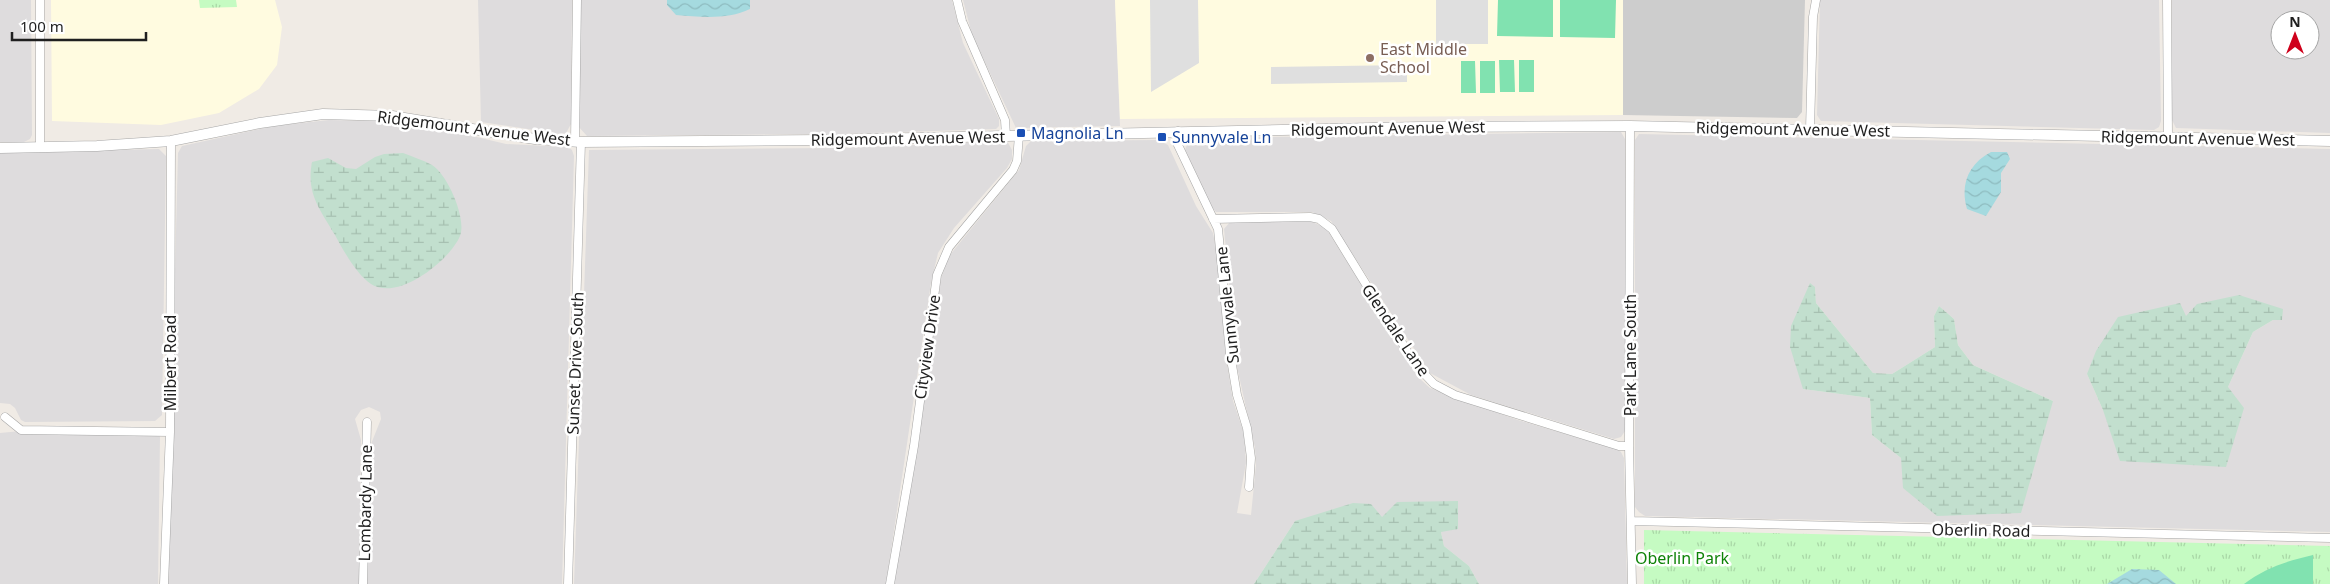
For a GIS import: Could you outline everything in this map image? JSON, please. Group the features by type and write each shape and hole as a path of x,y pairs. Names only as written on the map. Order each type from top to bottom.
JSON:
{"street":[{"path":"40,0 40,147"},
{"name":"Sunset Drive South","path":"568,584 578,142 577,0"},
{"path":"958,0 962,21 1005,120 1006,136"},
{"path":"1810,129 1813,16 1816,0"},
{"path":"2167,0 2168,137"},
{"name":"Ridgemount Avenue West","path":"0,148 171,141 290,118 350,114 392,116 535,139 578,142 1006,136 1178,131 1630,126 2330,141"},
{"name":"Park Lane South","path":"1630,126 1629,446 1632,584"},
{"name":"Sunnyvale Lane","path":"1178,131 1177,143 1206,207 1214,219 1220,241 1230,353 1237,395 1247,428 1251,458 1249,487"},
{"name":"Cityview Drive","path":"890,584 914,446 937,275 949,247 1013,170 1018,161 1019,135"},
{"name":"Milbert Road","path":"164,584 170,432 171,141"},
{"name":"Glendale Lane","path":"1214,219 1310,217 1319,219 1332,229 1415,364 1434,384 1456,395 1505,411 1619,446 1629,446"},
{"path":"5,417 21,430 170,432"},
{"name":"Lombardy Lane","path":"363,584 367,422"},
{"name":"Oberlin Road","path":"1632,521 2330,538"}],"shaded area":[{"path":"0,0 31,0 32,135 30,139 24,142 0,142"},
{"path":"51,0 275,0 282,27 277,65 259,89 219,113 161,125 52,121"},
{"path":"478,0 572,0 571,124 566,133 561,134 481,122"},
{"path":"581,0 952,0 963,43 999,119 999,126 996,129 839,134 587,136 578,126"},
{"path":"963,0 1115,0 1120,126 1016,128 972,35"},
{"name":"East Middle School","path":"1115,0 1623,0 1623,115 1120,119"},
{"path":"1150,0 1198,0 1199,63 1151,92"},
{"path":"1436,0 1488,0 1488,44 1436,44"},
{"path":"1623,0 1805,0 1802,112 1797,118 1623,115"},
{"path":"1820,0 2159,0 2161,121 2159,127 2154,130 1821,121 1817,115"},
{"path":"2172,0 2330,0 2330,133 2176,128 2172,120"},
{"path":"1407,65 1407,82 1271,84 1271,67"},
{"path":"329,120 378,121 443,129 506,144 568,147 572,150 574,156 562,584 367,584 371,444 381,419 380,412 369,407 361,410 355,419 361,440 359,584 167,584 178,153 182,146 273,126"},
{"path":"1621,132 1625,139 1625,431 1621,437 1614,439 1471,395 1430,373 1331,221 1312,212 1216,212 1211,206 1185,150 1189,140 1194,138"},
{"path":"1639,134 2330,149 2330,532 1645,516 1635,507 1635,140","holes":["1815,287 1816,303 1873,373 1892,374 1935,347 1934,316 1939,306 1954,319 1958,345 1973,365 2053,401 1901,458 1872,435 1870,398 1803,389","2186,316 2273,320 2253,332 2228,387 2103,410 2087,374"]},
{"path":"1158,140 1168,145 1196,206 1213,233 1219,264 1227,363 1233,401 1244,433 1246,463 1237,513 1251,515 1256,465 1255,448 1237,367 1224,229 1230,222 1310,221 1326,228 1420,379 1430,388 1518,420 1617,449 1621,452 1624,458 1627,584 1479,584 1469,566 1444,546 1441,532 1458,501 1382,517 1295,521 1254,584 894,584 941,278 949,256 1019,170 1026,146 1031,141"},
{"path":"1007,141 1012,150 1012,159 1007,168 954,228 938,253 931,283 886,584 574,584 589,150 840,148"},
{"path":"159,149 166,156 162,415 155,421 25,422 21,420 15,408 10,404 0,403 0,152"},
{"path":"21,431 157,432 160,437 158,584 0,584 0,433"}],"green space":[{"path":"199,0 236,0 237,7 200,8"},
{"path":"1498,0 1553,0 1553,37 1497,36"},
{"path":"1560,0 1616,0 1615,38 1560,37"},
{"path":"1499,60 1514,60 1515,92 1500,92"},
{"path":"1519,60 1534,60 1534,92 1519,92"},
{"path":"1461,61 1475,61 1476,93 1461,93"},
{"path":"1480,61 1495,61 1495,93 1480,93"},
{"path":"403,153 432,165 444,177 454,197 461,219 460,236 446,256 422,276 395,287 382,288 371,284 356,268 346,255 320,209 311,183 312,162 328,158 346,168 356,169 375,157 384,154"},
{"path":"1810,283 1815,287 1816,303 1873,373 1892,374 1935,347 1934,316 1939,306 1954,319 1958,345 1973,365 2053,401 2021,513 1937,516 1903,488 1901,458 1872,435 1870,398 1803,389 1790,347 1791,326"},
{"path":"2239,295 2283,309 2282,320 2273,320 2253,332 2228,387 2244,408 2226,467 2120,461 2103,410 2087,374 2096,351 2118,317 2180,303 2186,316 2197,304"},
{"path":"1458,501 1458,529 1441,532 1444,546 1469,566 1479,584 1254,584 1295,521 1353,503 1371,504 1382,517 1397,502"},
{"name":"Oberlin Park","path":"1644,530 2330,546 2330,584 1644,584"},
{"path":"2313,555 2313,584 2244,584 2277,566"}],"water":[{"path":"667,0 750,0 750,9 733,15 723,16 676,15 667,5"},
{"path":"1991,152 2007,152 2010,159 2001,173 2001,192 1986,216 1967,209 1965,184 1971,169"},
{"path":"2132,569 2159,570 2176,584 2107,584"}],"place":[{"name":"East Middle School","path":"1370,58"},
{"name":"Magnolia Ln","path":"1021,133"},
{"name":"Sunnyvale Ln","path":"1162,137"}]}
